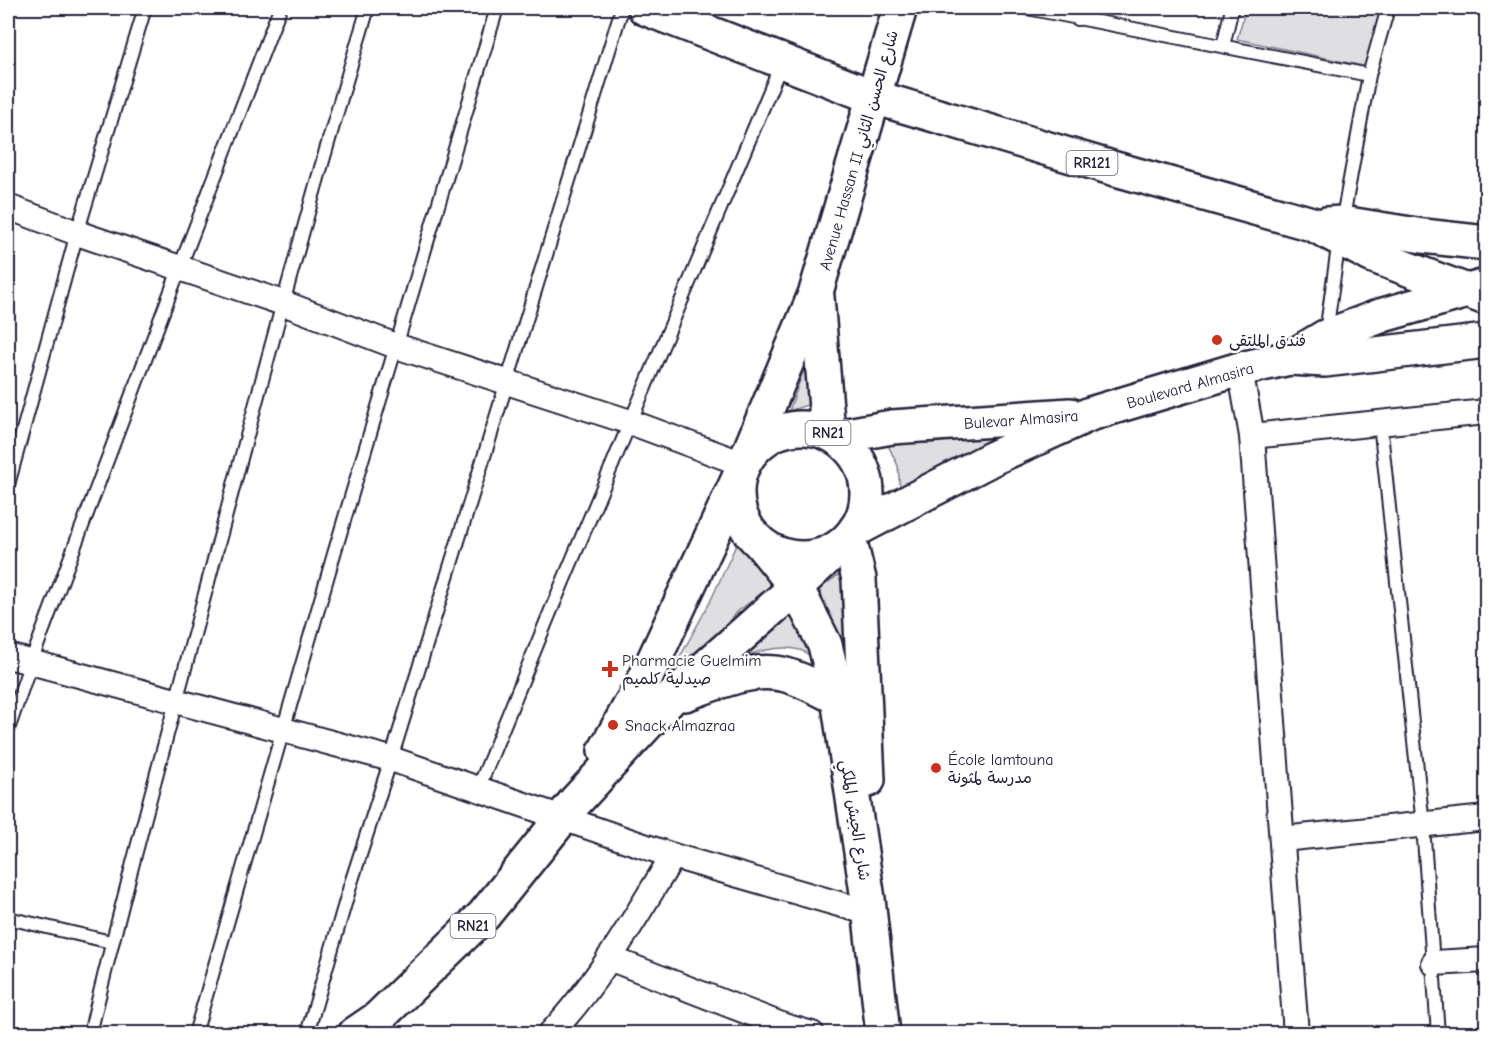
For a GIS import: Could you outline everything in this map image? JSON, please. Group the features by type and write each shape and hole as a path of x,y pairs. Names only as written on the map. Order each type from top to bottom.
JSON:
{"main road":[{"name":"RR121","path":"645,8 874,97 1112,168 1331,228 1486,243"},
{"name":"Avenue Hassan II شارع الحسن الثاني","path":"743,467 816,292 900,8"},
{"name":"RR121","path":"1331,228 1371,255 1480,291"},
{"name":"Boulevard Almasira","path":"1325,348 1383,315 1480,291"},
{"name":"Avenue Hassan II شارع الحسن الثاني","path":"816,292 832,435"},
{"name":"Boulevard Almasira","path":"1090,414 1240,369 1325,348 1486,341"},
{"name":"Bulevar Almasira","path":"832,435 892,427 1090,414"},
{"name":"Bulevar Almasira","path":"846,539 993,458 1090,414"},
{"name":"RN21","path":"356,1034 377,1019 484,915 569,810 669,700 796,587 860,524 867,489 864,471 856,456 843,442 832,435 807,428 784,430 770,435 758,444 743,467 646,677 569,810"},
{"name":"RN21","path":"743,467 737,498 741,516 749,531 762,544 775,553 798,558 822,555 846,539"},
{"name":"شارع الجيش الملكي","path":"846,539 859,579 868,769 869,906"},
{"name":"شارع الجيش الملكي","path":"762,544 796,587 825,645 838,698 869,906"},
{"path":"669,700 729,679 770,672 803,681 838,698"},
{"path":"869,906 883,1034"}],"street":[{"path":"8,207 77,233 283,303 396,346 630,422 743,467"},
{"path":"1240,369 1252,436 1296,1034"},
{"path":"1252,436 1486,412"},
{"path":"8,656 392,759 478,789 569,810 673,856 869,906"},
{"path":"1282,838 1486,818"},
{"path":"550,1034 568,1015 609,958 673,856"},
{"path":"609,958 784,1026 812,1034"},
{"path":"1434,963 1486,960"}],"lane":[{"path":"8,485 77,233 145,8"},
{"path":"8,730 31,662 280,8"},
{"path":"90,1034 111,942 283,303 368,8"},
{"path":"195,1034 282,729 497,8"},
{"path":"307,1034 351,883 392,759 622,8"},
{"path":"1027,8 1080,13 1223,46 1369,75"},
{"path":"1223,46 1232,8"},
{"path":"1325,348 1331,228 1388,8"},
{"path":"478,789 782,60"},
{"path":"1380,423 1423,825 1438,1034"},
{"path":"8,918 111,942"}],"shaded area":[{"path":"1246,8 1385,8 1368,67 1237,39"},
{"path":"816,336 821,404 807,405 789,411"},
{"path":"1014,433 956,458 900,489 898,466 886,441 932,443"},
{"path":"743,530 781,579 738,611 654,704 710,602"},
{"path":"851,566 852,691 840,642 819,589"},
{"path":"799,610 820,663 800,650 792,648 766,650 733,660"}],"place":[{"name":"فندق الملتقى","path":"1217,340"},
{"name":"Pharmacie Guelmim صيدلية كلميم","path":"610,669"},
{"name":"Snack Almazraa","path":"613,725"},
{"name":"École lamtouna مدرسة لمثونة","path":"936,768"}]}
